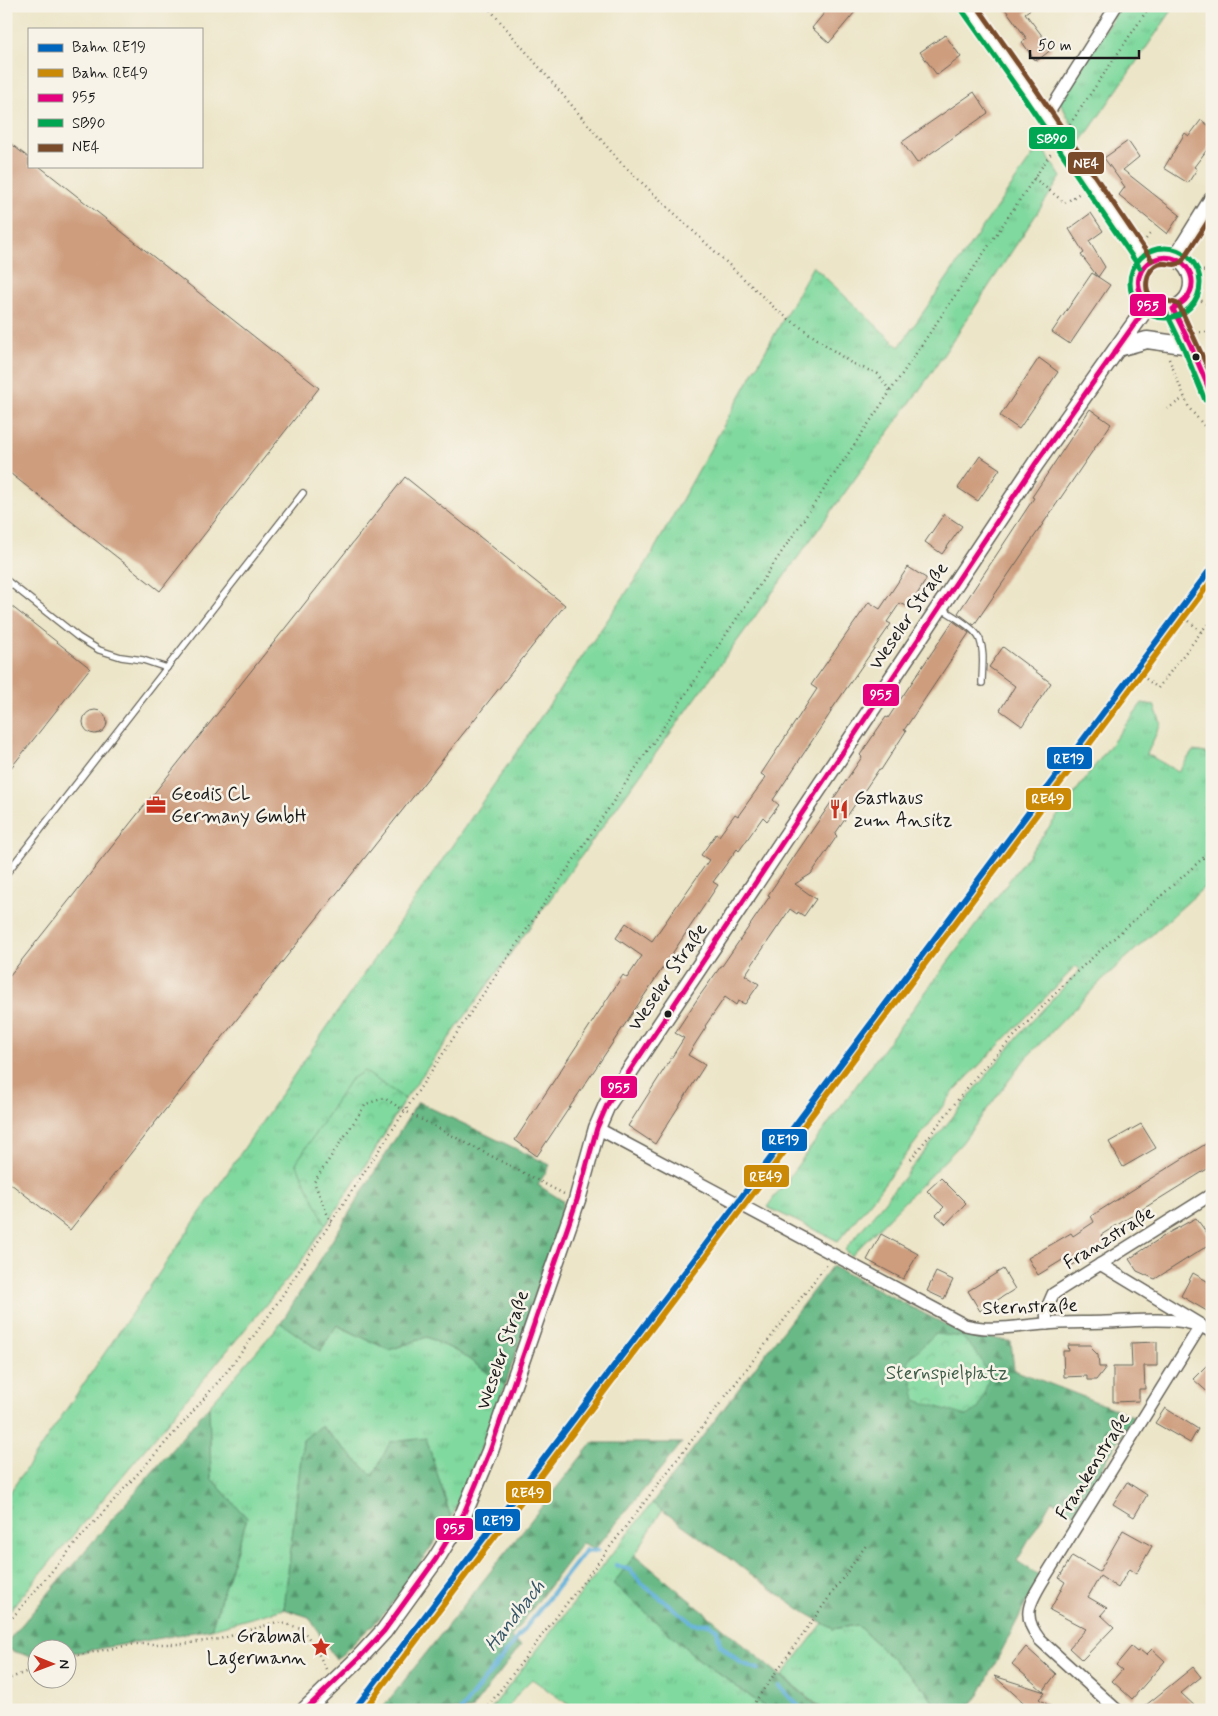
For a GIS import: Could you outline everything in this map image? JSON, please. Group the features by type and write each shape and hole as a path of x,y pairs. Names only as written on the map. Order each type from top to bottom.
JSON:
{"main road":[{"path":"968,6 1146,264"},
{"path":"1176,258 1207,214 1212,200"},
{"path":"1158,256 1176,258 1189,270 1192,285 1189,297 1181,305 1173,309 1159,310 1148,305 1142,298 1138,284 1140,272 1146,264 1158,256"},
{"name":"Weseler Straße","path":"305,1710 384,1631 436,1559 464,1513 490,1451 577,1200 597,1128 607,1105 939,607 1042,455 1148,305"},
{"path":"1173,309 1212,396"},
{"path":"1118,348 1147,340 1191,346"}],"street":[{"path":"1046,117 1116,6"},
{"name":"Sternstraße","path":"597,1128 965,1325 999,1330 1047,1324 1164,1320 1200,1325 1212,1332"},
{"name":"Franzstraße","path":"1047,1324 1046,1310 1053,1294 1212,1194"},
{"path":"1100,1264 1200,1325"},
{"name":"Frankenstraße","path":"1117,1710 1040,1640 1032,1630 1028,1612 1034,1595 1200,1325"}],"lane":[{"path":"6,874 303,493"},
{"path":"6,580 78,637 99,650 121,657 143,660 167,668"},
{"path":"939,607 973,630 980,638 982,648 982,682"}],"path":[{"path":"487,6 620,162 778,312 851,363 878,374 890,391"},
{"path":"6,1625 81,1537 185,1421 229,1369 270,1314 1150,6"},
{"path":"1034,178 1065,203 1092,186"},
{"path":"1198,270 1212,276"},
{"path":"1197,298 1208,304 1212,314"},
{"path":"1208,304 1212,298"},
{"path":"1207,332 1212,338"},
{"path":"1168,356 1189,408 1212,435"},
{"path":"1180,389 1186,387"},
{"path":"1167,409 1184,398"},
{"path":"1146,679 1158,688 1212,618"},
{"path":"1189,621 1201,632"},
{"path":"910,1159 979,1073 1072,976 1212,850"},
{"path":"331,1223 314,1182 366,1104 384,1098 405,1111 577,1200"},
{"path":"485,1710 834,1255"},
{"path":"749,1710 867,1544"},
{"path":"78,1655 134,1644 182,1644 220,1639 277,1622 301,1628 314,1645 333,1684"},
{"path":"6,1680 28,1671"}],"green space":[{"path":"1121,6 1175,6 1081,142 1059,100"},
{"path":"1040,145 1061,177 928,378 405,1099 369,1160 298,1266 6,1615 6,1498 646,564 813,266 899,347"},
{"path":"1142,703 1154,705 1161,723 1147,754 1178,772 1193,751 1212,754 1212,880 1103,979 1025,1059 961,1144 851,1256 845,1250 1020,1034 1080,970 1076,966 955,1090 871,1201 838,1241 767,1207 892,1037"},
{"path":"364,1071 405,1099 369,1160 326,1225 296,1163 350,1080"},
{"path":"418,1102 550,1165 538,1185 563,1201 559,1224 505,1385 460,1353 427,1337 389,1350 337,1325 320,1351 281,1323"},
{"path":"832,1266 958,1331 1011,1342 1014,1370 1133,1416 1075,1514 1052,1500 1017,1561 1040,1576 979,1695 966,1710 938,1710 925,1690 857,1625 833,1629 801,1610 652,1503"},
{"path":"281,1323 320,1351 336,1325 389,1350 427,1337 460,1353 505,1385 462,1496 451,1518 426,1438 373,1476 321,1426 303,1440 284,1609 211,1629 247,1518 211,1478 209,1406"},
{"name":"Sternspielplatz","path":"935,1334 962,1337 979,1356 989,1378 979,1408 966,1416 916,1400 908,1360"},
{"path":"209,1406 211,1478 247,1518 211,1629 78,1652 78,1638 28,1638 28,1656 6,1649 6,1643"},
{"path":"320,1426 373,1476 390,1442 426,1438 451,1518 388,1610 336,1660 309,1617 284,1609 303,1440"},
{"path":"592,1443 682,1443 595,1549 582,1543 510,1638 521,1645 471,1710 381,1710"},
{"path":"652,1503 662,1510 635,1555 614,1584 697,1658 769,1710 576,1710 532,1679 506,1710 490,1710"},
{"path":"635,1555 822,1710 769,1710 697,1658 613,1584"},
{"path":"823,1623 833,1629 857,1625 925,1690 938,1710 824,1710 782,1676"}],"building":[{"path":"830,6 860,6 829,43 812,28"},
{"path":"1003,6 1035,6 1025,13 1052,49 1038,60 1034,59 1022,42 1027,39"},
{"path":"945,35 961,57 937,75 920,52"},
{"path":"974,92 988,113 917,163 902,142"},
{"path":"1201,120 1212,128 1212,143 1194,167 1197,169 1188,183 1164,168 1185,133 1189,136"},
{"path":"6,140 28,157 28,168 42,168 319,388 160,591 6,470"},
{"path":"1128,141 1139,157 1123,170 1180,215 1167,234 1119,195 1125,187 1104,158"},
{"path":"1091,213 1103,231 1089,241 1105,267 1098,277 1081,255 1084,253 1069,229"},
{"path":"1092,273 1110,285 1070,344 1052,332"},
{"path":"1039,358 1058,372 1019,429 1000,416"},
{"path":"1090,409 1111,424 974,625 958,613"},
{"path":"980,456 1000,469 978,501 958,488"},
{"path":"405,477 565,605 70,1230 6,1180 6,980"},
{"path":"944,514 962,526 942,554 925,542"},
{"path":"908,567 926,578 909,607 900,603 887,622 891,624 830,712 773,800 779,805 767,821 763,817 739,851 737,849 713,882 718,885 537,1156 515,1140 623,975 627,978 642,956 616,938 626,923 652,941 709,860 701,855 716,834 719,836 735,814 738,816 766,777 761,774 817,689 811,685 869,602 880,609"},
{"path":"6,602 90,668 6,774"},
{"path":"953,621 969,633 904,730 906,731 881,770 879,769 835,834 837,836 811,874 795,884 816,899 804,916 790,909 745,975 759,984 745,1004 738,1001 736,1005 725,997 705,1026 688,1055 705,1065 655,1144 628,1126 684,1038 675,1033 770,896 768,895 862,757 860,755 886,717 888,718"},
{"path":"1003,647 1051,683 1022,726 1000,710 1015,686 989,667"},
{"path":"95,710 103,714 107,722 103,730 95,734 87,730 83,722 87,714"},
{"path":"1141,1124 1156,1148 1123,1167 1109,1142"},
{"path":"1212,1140 1212,1166 1101,1235 1107,1244 1069,1267 1064,1259 1038,1275 1028,1258 1071,1233 1073,1236 1094,1222 1091,1216"},
{"path":"941,1178 966,1203 946,1224 936,1215 944,1207 927,1191"},
{"path":"1196,1218 1212,1240 1212,1243 1155,1279 1137,1271 1129,1259 1170,1232"},
{"path":"881,1234 918,1254 903,1279 867,1260"},
{"path":"1003,1269 1015,1289 980,1311 968,1291"},
{"path":"936,1272 953,1280 944,1299 927,1291"},
{"path":"1193,1273 1212,1284 1212,1314 1181,1296"},
{"path":"1157,1342 1157,1366 1144,1366 1145,1389 1139,1389 1139,1401 1113,1402 1113,1367 1132,1367 1131,1343"},
{"path":"1068,1345 1091,1345 1098,1355 1099,1367 1106,1367 1096,1380 1087,1380 1087,1376 1064,1377 1063,1351 1069,1351"},
{"path":"1212,1360 1212,1396 1193,1379"},
{"path":"1165,1408 1198,1429 1190,1443 1155,1423"},
{"path":"1127,1482 1147,1495 1134,1517 1113,1504"},
{"path":"1123,1530 1152,1546 1136,1574 1129,1569 1118,1588 1100,1576 1088,1597 1107,1608 1101,1615 1114,1627 1082,1660 1069,1648 1086,1629 1050,1610 1065,1582 1059,1578 1072,1556 1099,1572"},
{"path":"1026,1647 1056,1674 1043,1691 1012,1664"},
{"path":"1131,1647 1137,1652 1140,1650 1146,1655 1152,1649 1165,1661 1132,1699 1112,1681 1122,1670 1116,1665"},
{"path":"1193,1667 1201,1677 1181,1693 1199,1710 1140,1710"},
{"path":"994,1676 1045,1692 1039,1699 1056,1710 1032,1710"}],"waterway":[{"name":"Handbach","path":"461,1710 586,1550 597,1551"},
{"path":"616,1565 630,1570 642,1584 694,1624 710,1624 717,1630 720,1645 741,1663 758,1669"},
{"path":"779,1686 802,1710"}],"rail line":[{"name":"RE19","path":"354,1710 737,1203 1212,567"},
{"name":"RE49","path":"364,1710 1212,580"}],"transit line":[{"name":"NE4","path":"977,6 1152,260"},
{"name":"SB90","path":"962,10 1140,268"},
{"name":"NE4","path":"1212,215 1181,263 1175,265 1158,264 1152,269 1147,278 1147,289 1153,298 1175,302 1179,305 1212,377"},
{"name":"SB90","path":"1165,248 1184,254 1194,264 1200,283 1194,302 1184,312 1165,318 1146,312 1136,302 1130,283 1136,264 1146,254 1165,248"},
{"name":"955","path":"305,1710 384,1631 436,1559 464,1513 490,1451 577,1200 597,1128 607,1105 1036,463 1148,305 1140,292 1139,281 1142,269 1153,260 1163,257 1172,258 1180,261 1191,274 1190,291 1185,300 1173,309 1212,396"},
{"name":"SB90","path":"1166,312 1205,400"}],"place":[{"name":"Geodis CL Germany GmbH","path":"156,805"},
{"name":"Gasthaus zum Ansitz","path":"839,809"},
{"name":"Grabmal Lagermann","path":"321,1647"}]}
